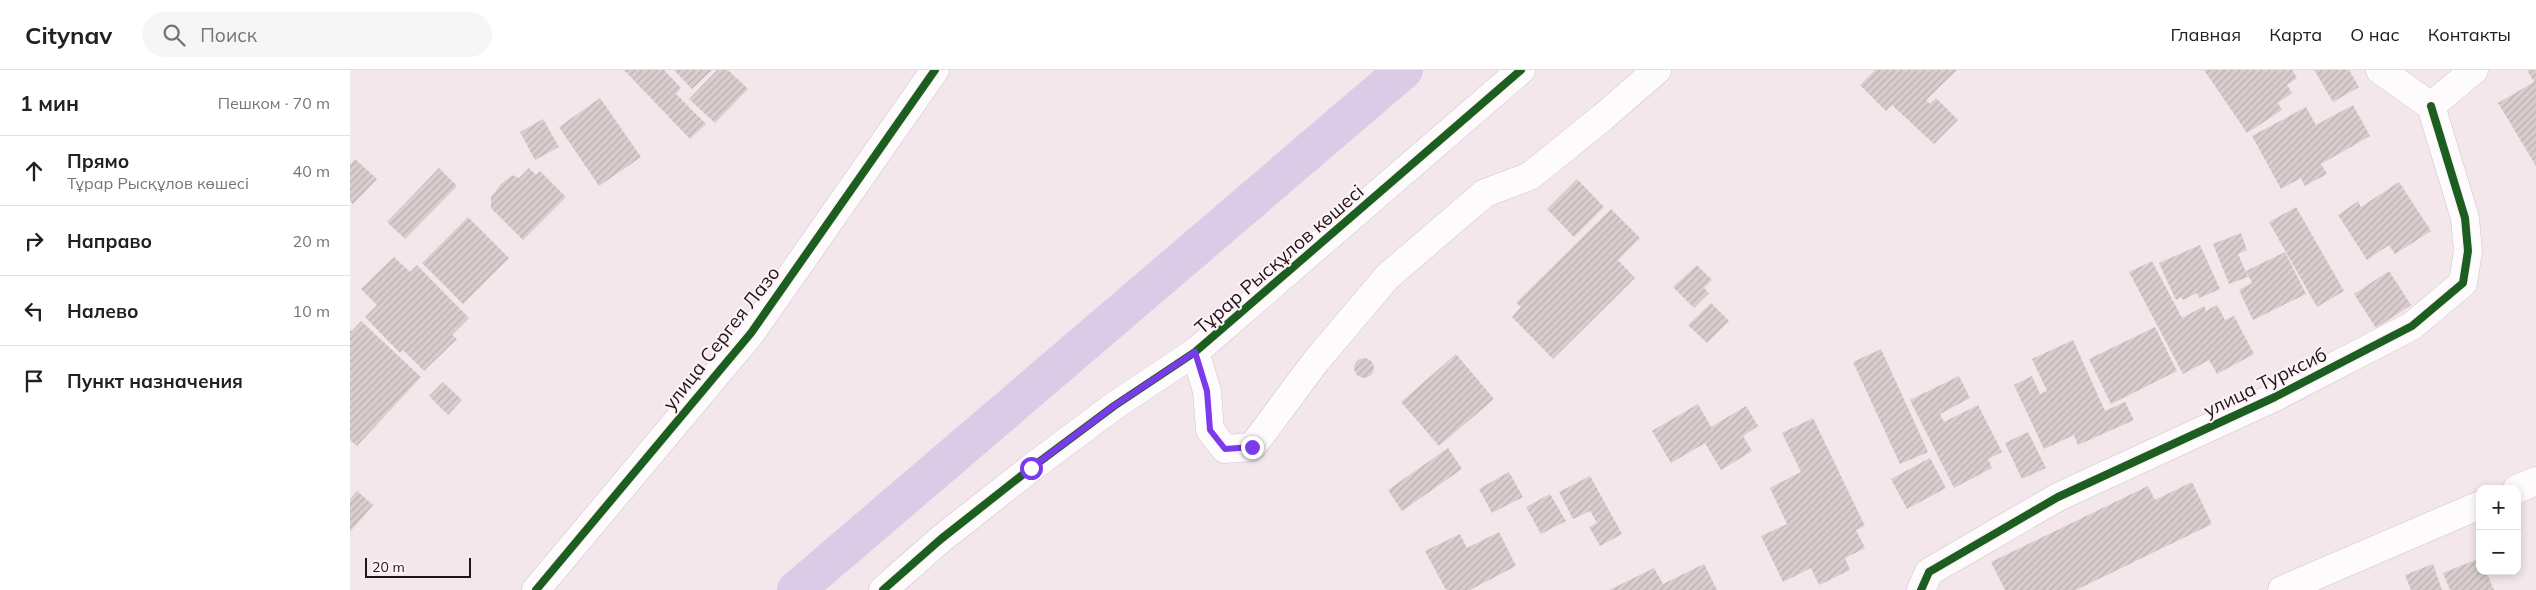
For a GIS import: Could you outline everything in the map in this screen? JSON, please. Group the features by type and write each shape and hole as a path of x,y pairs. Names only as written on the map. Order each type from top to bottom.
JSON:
{"street":[{"name":"улица Сергея Лазо","path":"536,590 751,333 935,70"},
{"name":"Тұрар Рысқұлов көшесі","path":"883,590 941,539 1039,463 1114,406 1195,352 1521,70"},
{"path":"1195,352 1207,391 1210,430 1225,449 1252,447 1316,361 1388,276 1485,193 1530,176 1657,70"},
{"path":"2380,70 2432,106 2474,70"},
{"name":"улица Турксиб","path":"1921,590 1929,572 2058,497 2275,397 2412,326 2462,283 2468,251 2465,218 2432,106"},
{"path":"2521,487 2536,481"},
{"path":"2282,590 2476,507"}],"building":[{"path":"624,70 664,70 681,88 676,94 706,124 690,139"},
{"path":"674,70 712,70 692,89"},
{"path":"717,70 728,70 748,89 715,123 689,99"},
{"path":"1875,70 1957,70 1926,100 1930,104 1936,98 1958,120 1934,144 1892,105 1886,111 1860,85"},
{"path":"2204,70 2292,70 2297,78 2287,85 2292,93 2278,103 2282,110 2247,133"},
{"path":"2314,70 2349,70 2359,87 2333,102"},
{"path":"2527,70 2536,70 2536,166 2498,103 2534,82"},
{"path":"600,98 641,157 599,186 559,127"},
{"path":"2353,105 2370,136 2321,164 2327,174 2305,186 2301,178 2281,189 2252,136 2306,107 2316,125"},
{"path":"543,119 559,147 535,160 520,132"},
{"path":"355,159 377,179 353,204 350,201 350,165"},
{"path":"439,168 457,186 405,239 387,222"},
{"path":"529,168 536,175 540,171 566,197 523,240 491,208 491,197 501,184 512,175 519,178"},
{"path":"1577,179 1604,207 1574,237 1547,209"},
{"path":"2399,182 2431,231 2395,254 2389,245 2367,260 2338,215 2358,201 2361,207"},
{"path":"2296,207 2344,291 2317,307 2269,222"},
{"path":"1611,209 1640,238 1618,260 1635,278 1553,359 1512,317 1521,307 1516,303"},
{"path":"468,217 509,258 463,304 422,263"},
{"path":"2241,233 2247,250 2238,254 2248,277 2229,284 2213,244"},
{"path":"2200,245 2220,289 2199,298 2197,293 2183,300 2181,297 2176,300 2159,263"},
{"path":"2285,252 2306,294 2253,320 2239,290 2252,283 2246,271"},
{"path":"394,257 410,272 417,265 469,318 452,335 457,339 424,371 403,350 400,353 365,317 377,305 361,289"},
{"path":"2152,261 2182,318 2204,306 2206,311 2217,305 2225,320 2234,316 2254,354 2217,374 2209,360 2183,374 2129,272"},
{"path":"1697,265 1712,280 1704,288 1709,293 1694,308 1673,287"},
{"path":"2389,271 2411,305 2376,328 2354,294"},
{"path":"1711,303 1729,321 1707,343 1688,325"},
{"path":"361,321 421,377 357,446 350,440 350,330 352,331"},
{"path":"2155,327 2177,371 2111,404 2089,359"},
{"path":"2073,340 2105,411 2125,402 2134,420 2078,445 2074,435 2044,449 2014,385 2032,376 2040,394 2047,391 2032,359"},
{"path":"1881,349 1928,452 1900,464 1853,362"},
{"path":"1456,354 1494,399 1439,446 1401,402"},
{"path":"1360,358 1368,358 1374,364 1374,372 1368,378 1360,378 1354,372 1354,364"},
{"path":"1959,376 1970,398 1940,414 1944,422 1978,405 2002,452 1988,459 1992,468 1954,488 1910,400"},
{"path":"443,382 462,400 448,415 429,396"},
{"path":"1698,404 1711,427 1746,406 1758,426 1743,436 1752,451 1721,470 1705,443 1671,463 1652,431"},
{"path":"1813,418 1865,526 1856,530 1865,548 1845,558 1850,570 1819,585 1811,568 1783,582 1761,536 1787,524 1770,488 1801,472 1782,433"},
{"path":"2028,432 2046,468 2022,479 2005,443"},
{"path":"1448,448 1462,469 1402,511 1388,490"},
{"path":"1930,458 1946,488 1907,509 1891,479"},
{"path":"1509,472 1523,497 1492,513 1479,489"},
{"path":"1590,476 1622,534 1600,546 1589,527 1597,523 1590,511 1573,519 1559,492"},
{"path":"2192,482 2212,524 2076,590 2005,590 1991,562 2148,486 2155,500"},
{"path":"357,491 373,505 350,532 350,499"},
{"path":"1550,494 1566,521 1541,534 1526,507"},
{"path":"1499,532 1516,566 1470,590 1446,590 1425,551 1460,534 1467,548"},
{"path":"2476,560 2476,575 2488,575 2494,590 2450,590 2443,573"},
{"path":"1704,564 1717,590 1609,590 1654,568 1663,584"},
{"path":"2433,564 2442,590 2411,590 2405,575"}],"waterway":[{"path":"796,590 1404,70"}],"cycle path":[{"path":"536,590 751,333 935,70"},
{"path":"883,590 941,539 1031,468 1114,406 1195,352 1521,70"},
{"path":"1921,590 1929,572 2058,497 2275,397 2412,326 2463,283 2468,251 2465,218 2431,106"}],"route":[{"path":"1031,468 1114,406 1195,352 1207,391 1210,430 1225,449 1252,447"}]}
